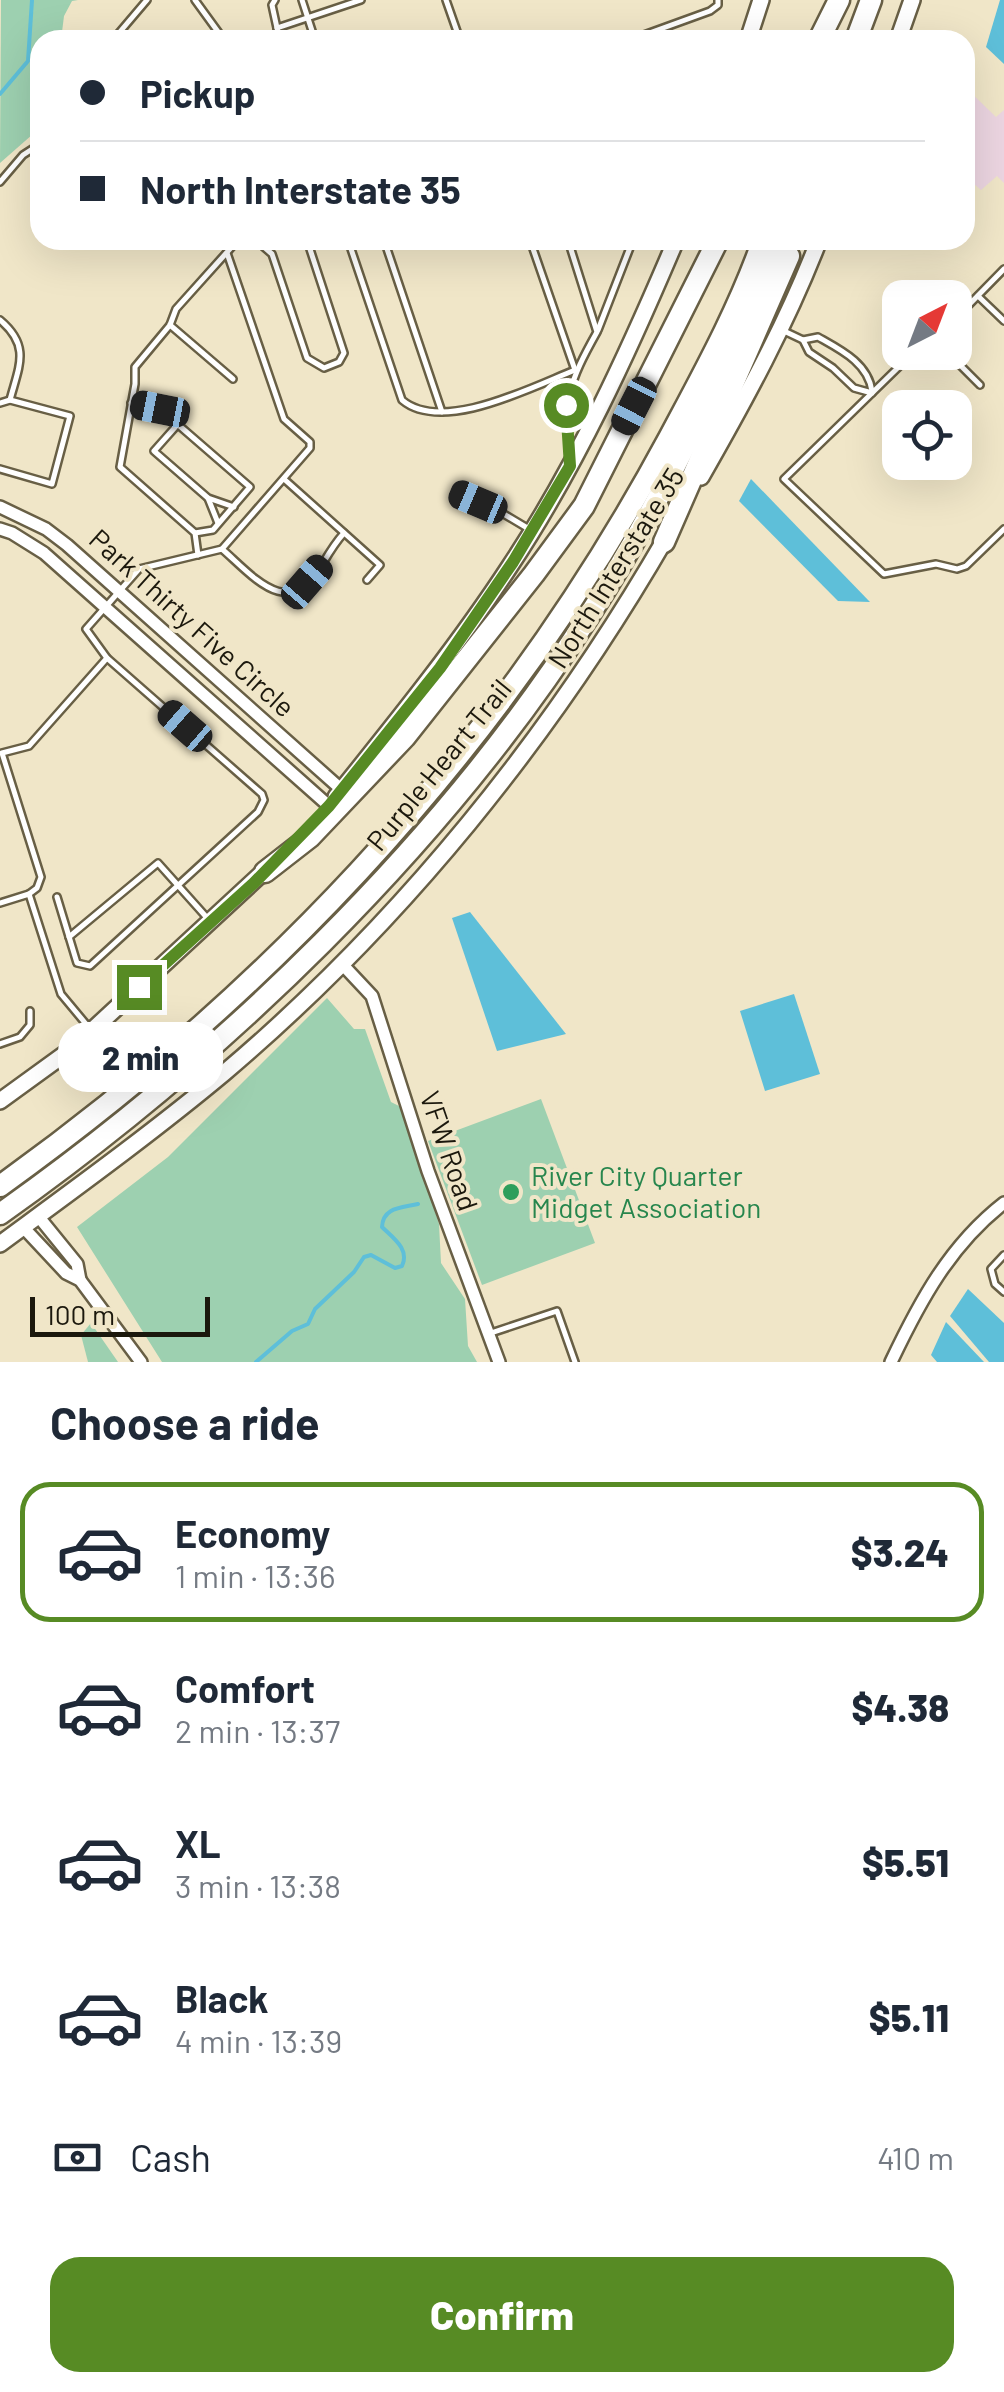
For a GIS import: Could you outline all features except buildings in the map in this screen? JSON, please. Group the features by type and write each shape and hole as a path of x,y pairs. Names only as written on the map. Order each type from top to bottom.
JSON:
{"highway":[{"path":"825,30 842,0"},
{"path":"834,30 842,0"},
{"path":"862,30 872,0"},
{"path":"265,872 310,837 405,738 564,534 584,506 713,250"},
{"name":"Purple Heart Trail","path":"0,1186 168,1058 281,954 338,897 443,775 559,624 634,502 713,354 759,250"},
{"name":"Purple Heart Trail","path":"0,1214 158,1093 290,975 460,791 588,618 686,449 777,250"},
{"path":"664,542 791,250"}],"main road":[{"path":"752,30 762,0"},
{"path":"902,30 912,0"},
{"path":"0,1101 92,1031 265,872 329,806 440,668 570,466 672,250"},
{"name":"North Interstate 35","path":"0,1244 224,1072 342,964 510,772 592,658 664,542 756,380 815,250"}],"street":[{"name":"Park Thirty Five Circle","path":"0,507 46,529 342,790"},
{"name":"Park Thirty Five Circle","path":"0,529 12,532 44,553 329,806"},
{"name":"VFW Road","path":"342,964 372,996 428,1171 499,1362"},
{"path":"891,1362 938,1274 960,1244 1004,1203"},
{"path":"38,1216 77,1264 80,1280 140,1362"},
{"path":"23,1227 66,1273 80,1280"}],"lane":[{"path":"121,30 147,0"},
{"path":"195,0 217,30"},
{"path":"275,0 272,5 276,28 361,0"},
{"path":"302,0 312,30"},
{"path":"446,0 456,30"},
{"path":"656,30 710,10 718,0"},
{"path":"0,182 30,150"},
{"path":"198,555 195,533 120,467 135,367 170,325 176,309 229,250"},
{"path":"267,250 307,358 324,368 339,362 344,353 310,250"},
{"path":"351,250 402,400 412,408 442,413 498,400 575,370"},
{"path":"387,250 442,413"},
{"path":"533,250 575,370"},
{"path":"571,250 597,332"},
{"path":"570,466 566,405 575,370 597,332 628,250"},
{"path":"56,897 77,963 90,966 258,812 264,800 262,794 108,658 86,629 139,570 222,549 308,452 310,442 284,419 226,253"},
{"path":"972,302 1004,269"},
{"path":"978,296 1004,321"},
{"path":"0,320 14,332 22,354 10,400"},
{"path":"170,325 233,379"},
{"path":"781,330 802,340 818,337 848,354 870,375 872,393"},
{"path":"802,340 808,352 854,388 872,393"},
{"path":"896,370 784,479 884,574 936,564 957,569 966,566 1004,529"},
{"path":"965,370 980,385"},
{"path":"0,402 10,400 70,416 52,484 0,470"},
{"path":"131,403 160,409 250,488 213,530 195,533"},
{"path":"178,424 154,451 208,498 234,506"},
{"path":"284,480 380,564 366,580"},
{"path":"459,494 497,510 531,531"},
{"path":"208,498 218,524"},
{"path":"222,549 273,593 284,594 307,582 344,533"},
{"path":"0,903 29,894 37,888 41,877 2,753 29,746 108,658"},
{"path":"69,937 158,863 211,922"},
{"path":"29,894 60,994 92,1031"},
{"path":"0,1044 20,1037 30,1025 30,1011"},
{"path":"1004,1255 991,1269 995,1284 1004,1292"},
{"path":"488,1334 558,1311 575,1362"}],"shaded area":[{"path":"975,97 996,117 1004,110 1004,183 997,176 981,190 975,185"}],"green space":[{"path":"1,0 78,0 72,1 64,16 62,30 30,30 30,137 0,163"},
{"path":"327,998 354,1029 365,1029 391,1102 401,1107 439,1224 441,1263 465,1299 468,1346 477,1362 162,1362 77,1227 168,1157"},
{"name":"River City Quarter Midget Association","path":"541,1099 595,1243 482,1285 428,1141"},
{"path":"91,1323 118,1362 88,1362 81,1335"}],"water":[{"path":"1000,0 1004,0 1004,64 986,47"},
{"path":"751,479 870,602 838,601 739,501"},
{"path":"470,912 566,1034 497,1051 452,918"},
{"path":"794,994 820,1074 765,1091 740,1011"},
{"path":"968,1289 1004,1323 1004,1362 989,1362 950,1316"},
{"path":"946,1322 984,1362 937,1362 931,1355"}],"waterway":[{"path":"30,30 32,0"},
{"path":"0,94 28,61 30,30"},
{"path":"256,1362 292,1331 308,1324 315,1309 354,1272 364,1257 371,1255 395,1268 402,1266 402,1249 382,1227 383,1220 394,1210 418,1204"}],"place":[{"name":"River City Quarter Midget Association","path":"511,1192"}],"route":[{"path":"139,987 254,883 329,806 440,668 513,562 570,466 566,405"}]}
